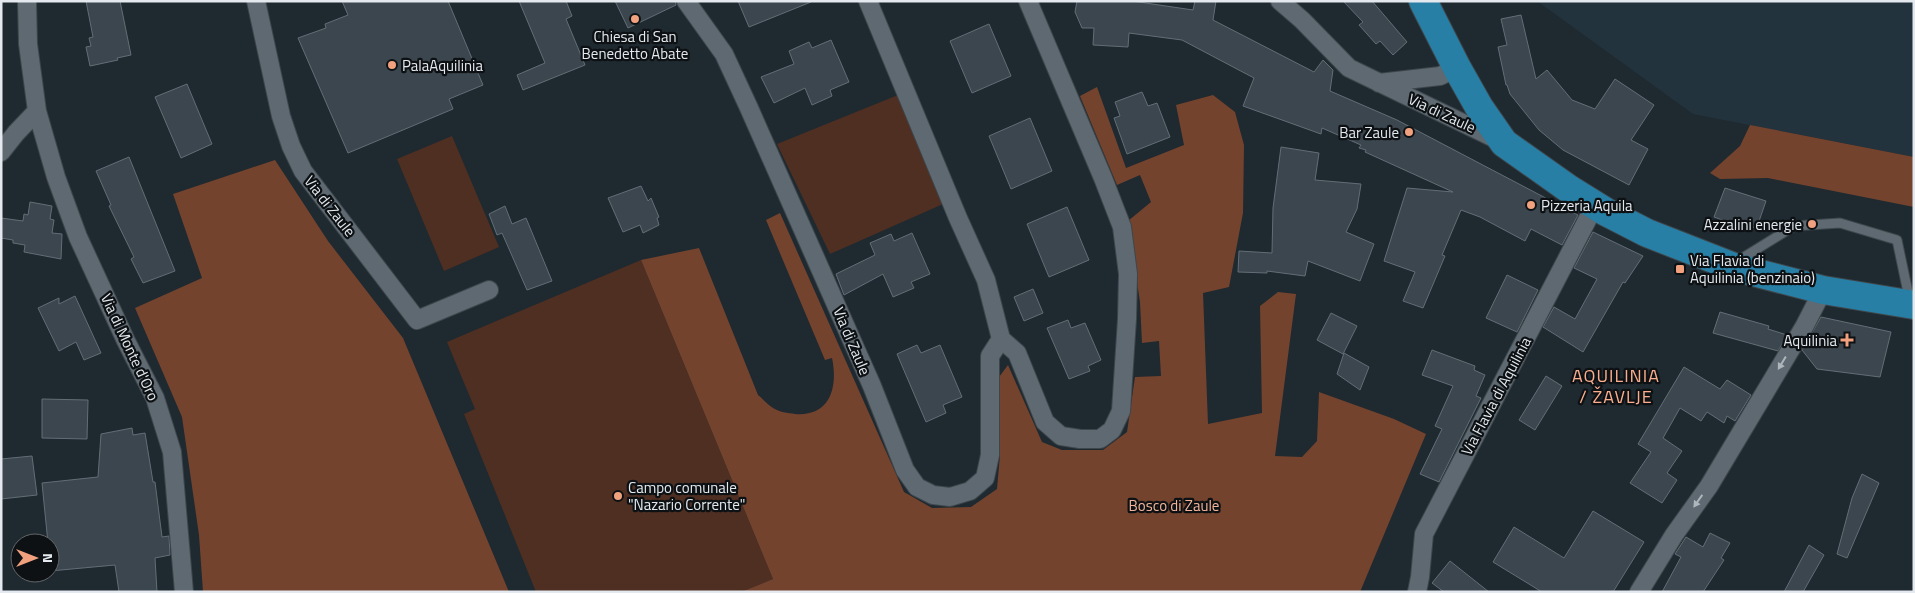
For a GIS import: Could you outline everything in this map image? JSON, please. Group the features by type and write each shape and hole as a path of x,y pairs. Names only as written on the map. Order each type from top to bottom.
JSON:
{"main road":[{"path":"1423,1 1457,68 1479,106 1504,143 1535,167 1595,205 1648,233 1734,267 1823,290 1912,305"}],"street":[{"name":"Via di Monte d'Oro","path":"27,1 28,44 37,112 56,177 78,238 155,398 172,452 184,592"},
{"name":"Via di Zaule","path":"256,1 281,116 291,146 303,171 416,320 489,290"},
{"name":"Via di Zaule","path":"686,1 724,54 750,108 872,386 905,470 917,487 933,495 950,497 970,491 984,478 990,455 990,356 1001,339"},
{"path":"868,1 986,280 1001,339 1017,353 1045,422 1062,436 1080,439 1100,439 1112,430 1121,411 1128,274 1122,227 1028,1"},
{"name":"Via di Zaule","path":"1280,1 1350,68 1504,143"},
{"name":"Via di Zaule","path":"1379,83 1440,76 1457,68"},
{"path":"1,152 16,133 37,112"},
{"name":"Via Flavia di Aquilinia","path":"1417,592 1424,534 1595,205"},
{"path":"1638,592 1674,535 1714,478 1804,326 1823,290"}],"lane":[{"path":"1734,267 1744,257 1794,226 1840,223 1896,240 1912,305"}],"shaded area":[{"path":"1537,1 1914,1 1914,157 1693,114"},
{"path":"898,95 943,204 830,254 777,144"},
{"path":"452,136 499,247 444,271 397,159"},
{"name":"Campo comunale \"Nazario Corrente\"","path":"641,260 773,579 741,592 536,592 464,414 475,409 447,342"}],"green space":[{"name":"Bosco di Zaule","path":"1097,87 1126,168 1184,145 1176,105 1213,95 1235,112 1244,145 1243,213 1229,287 1203,293 1208,424 1262,413 1260,306 1278,292 1296,294 1275,456 1302,457 1317,441 1319,392 1394,419 1426,434 1360,592 741,592 773,579 641,260 699,248 758,395 775,409 795,414 807,414 824,405 829,398 834,379 834,369 832,358 825,360 766,220 780,213 904,492 932,508 971,507 997,489 1000,455 999,377 1008,365 1042,442 1062,450 1103,450 1127,432 1135,377 1161,376 1159,341 1142,343 1140,302 1128,221 1151,202 1140,175 1117,185 1080,96"},
{"path":"1750,125 1914,157 1914,207 1768,178 1720,179 1710,173 1740,146"},
{"path":"275,160 328,241 403,338 509,592 203,592 199,535 182,417 135,308 202,278 173,194"}],"building":[{"path":"86,1 120,1 131,55 90,66 86,47 91,46 89,38 93,37"},
{"name":"PalaAquilinia","path":"342,1 448,1 483,85 449,99 453,109 348,153 298,38 326,28 325,24 348,15"},
{"path":"519,1 566,1 572,16 566,19 585,65 523,90 517,75 545,63"},
{"name":"Chiesa di San Benedetto Abate","path":"615,1 675,1 676,5 628,28"},
{"path":"738,1 811,1 811,2 749,27"},
{"path":"1077,1 1132,1 1193,10 1195,1 1216,1 1213,20 1314,72 1323,60 1333,70 1330,91 1397,120 1578,215 1562,245 1531,229 1525,241 1480,217 1461,210 1442,255 1445,256 1423,308 1403,301 1415,272 1384,261 1407,188 1453,192 1365,152 1366,150 1359,148 1361,145 1322,128 1321,134 1243,106 1254,78 1182,40 1129,33 1128,47 1093,45 1094,28 1082,28 1075,12"},
{"path":"1343,1 1372,1 1407,42 1393,55 1380,41 1376,44 1359,25 1363,22"},
{"path":"1521,15 1536,79 1547,70 1572,100 1595,109 1615,79 1654,105 1631,140 1648,149 1629,185 1563,150 1539,130 1510,94 1506,85 1498,47 1507,45 1501,19"},
{"path":"989,24 1011,76 972,93 950,41"},
{"path":"831,40 849,82 830,90 832,96 812,105 805,88 774,103 761,77 794,64 789,51 809,42 812,48"},
{"path":"187,84 212,144 181,158 155,97"},
{"path":"1142,92 1148,106 1157,103 1170,137 1127,154 1114,118 1120,116 1115,102"},
{"path":"1030,118 1052,171 1011,189 989,136"},
{"path":"1281,147 1319,153 1315,180 1361,184 1357,209 1346,232 1374,244 1360,281 1308,261 1305,276 1267,271 1267,273 1238,272 1239,251 1272,253 1273,208"},
{"path":"129,157 175,271 143,283 131,259 134,257 109,206 111,205 96,171"},
{"path":"641,186 648,201 651,198 659,217 657,218 659,225 643,233 640,225 623,232 608,198"},
{"path":"1725,188 1766,201 1757,227 1744,228 1714,217"},
{"path":"30,202 52,206 50,219 54,220 52,233 62,234 61,259 24,252 25,245 1,238 1,218 23,221 24,214 28,215"},
{"path":"505,206 512,224 526,218 552,281 527,290 502,233 497,235 489,214"},
{"path":"1067,207 1089,260 1049,277 1027,224"},
{"path":"1593,232 1643,256 1625,283 1623,282 1583,352 1543,327 1554,307 1575,319 1597,279 1574,268"},
{"path":"912,233 930,274 911,282 914,288 893,297 883,274 844,295 836,274 875,255 870,243 891,234 894,241"},
{"path":"1507,275 1538,290 1517,332 1486,318"},
{"path":"1033,289 1043,313 1024,321 1014,297"},
{"path":"75,296 101,353 84,360 76,342 59,351 38,308 59,298 59,304"},
{"path":"1720,312 1769,326 1768,329 1787,335 1778,351 1713,333"},
{"path":"1331,313 1357,326 1343,354 1317,340"},
{"name":"Aquilinia","path":"1821,317 1891,332 1880,377 1817,369 1802,350"},
{"path":"1068,320 1071,328 1085,323 1101,360 1088,366 1090,371 1069,379 1047,328"},
{"path":"917,345 921,353 940,345 962,397 943,405 946,413 926,422 897,354"},
{"path":"1432,350 1475,366 1474,370 1485,375 1476,396 1481,398 1439,482 1420,474 1442,429 1435,426 1453,386 1422,375"},
{"path":"1344,353 1369,367 1360,390 1337,374"},
{"path":"1684,367 1720,389 1727,380 1751,395 1735,421 1727,416 1724,423 1707,412 1701,421 1680,408 1663,438 1682,451 1667,473 1677,480 1662,503 1630,483 1651,452 1638,444"},
{"path":"1546,376 1562,386 1535,430 1519,420"},
{"path":"42,399 88,400 87,439 42,438"},
{"path":"132,428 133,435 145,433 153,482 155,482 162,537 169,536 170,555 155,558 157,592 119,592 115,565 60,570 60,533 47,533 42,483 98,477 101,434"},
{"path":"32,456 37,495 1,499 1,459"},
{"path":"1862,474 1879,483 1847,558 1837,554 1852,498"},
{"path":"1593,511 1644,542 1613,592 1542,592 1493,562 1514,527 1564,558"},
{"path":"1710,533 1730,543 1721,558 1724,560 1703,592 1662,592 1681,557 1675,554 1686,537 1703,547"},
{"path":"1809,545 1824,555 1803,592 1784,592"},
{"path":"1450,561 1489,592 1444,592 1432,583"}],"place":[{"name":"Chiesa di San Benedetto Abate","path":"635,19"},
{"name":"PalaAquilinia","path":"392,65"},
{"name":"Bar Zaule","path":"1409,132"},
{"name":"Pizzeria Aquila","path":"1531,205"},
{"name":"Azzalini energie","path":"1812,224"},
{"name":"Via Flavia di Aquilinia (benzinaio)","path":"1680,269"},
{"name":"Aquilinia","path":"1847,340"},
{"name":"Campo comunale \"Nazario Corrente\"","path":"618,496"}],"district":[{"name":"AQUILINIA / ŽAVLJE","path":"1616,385"}]}
